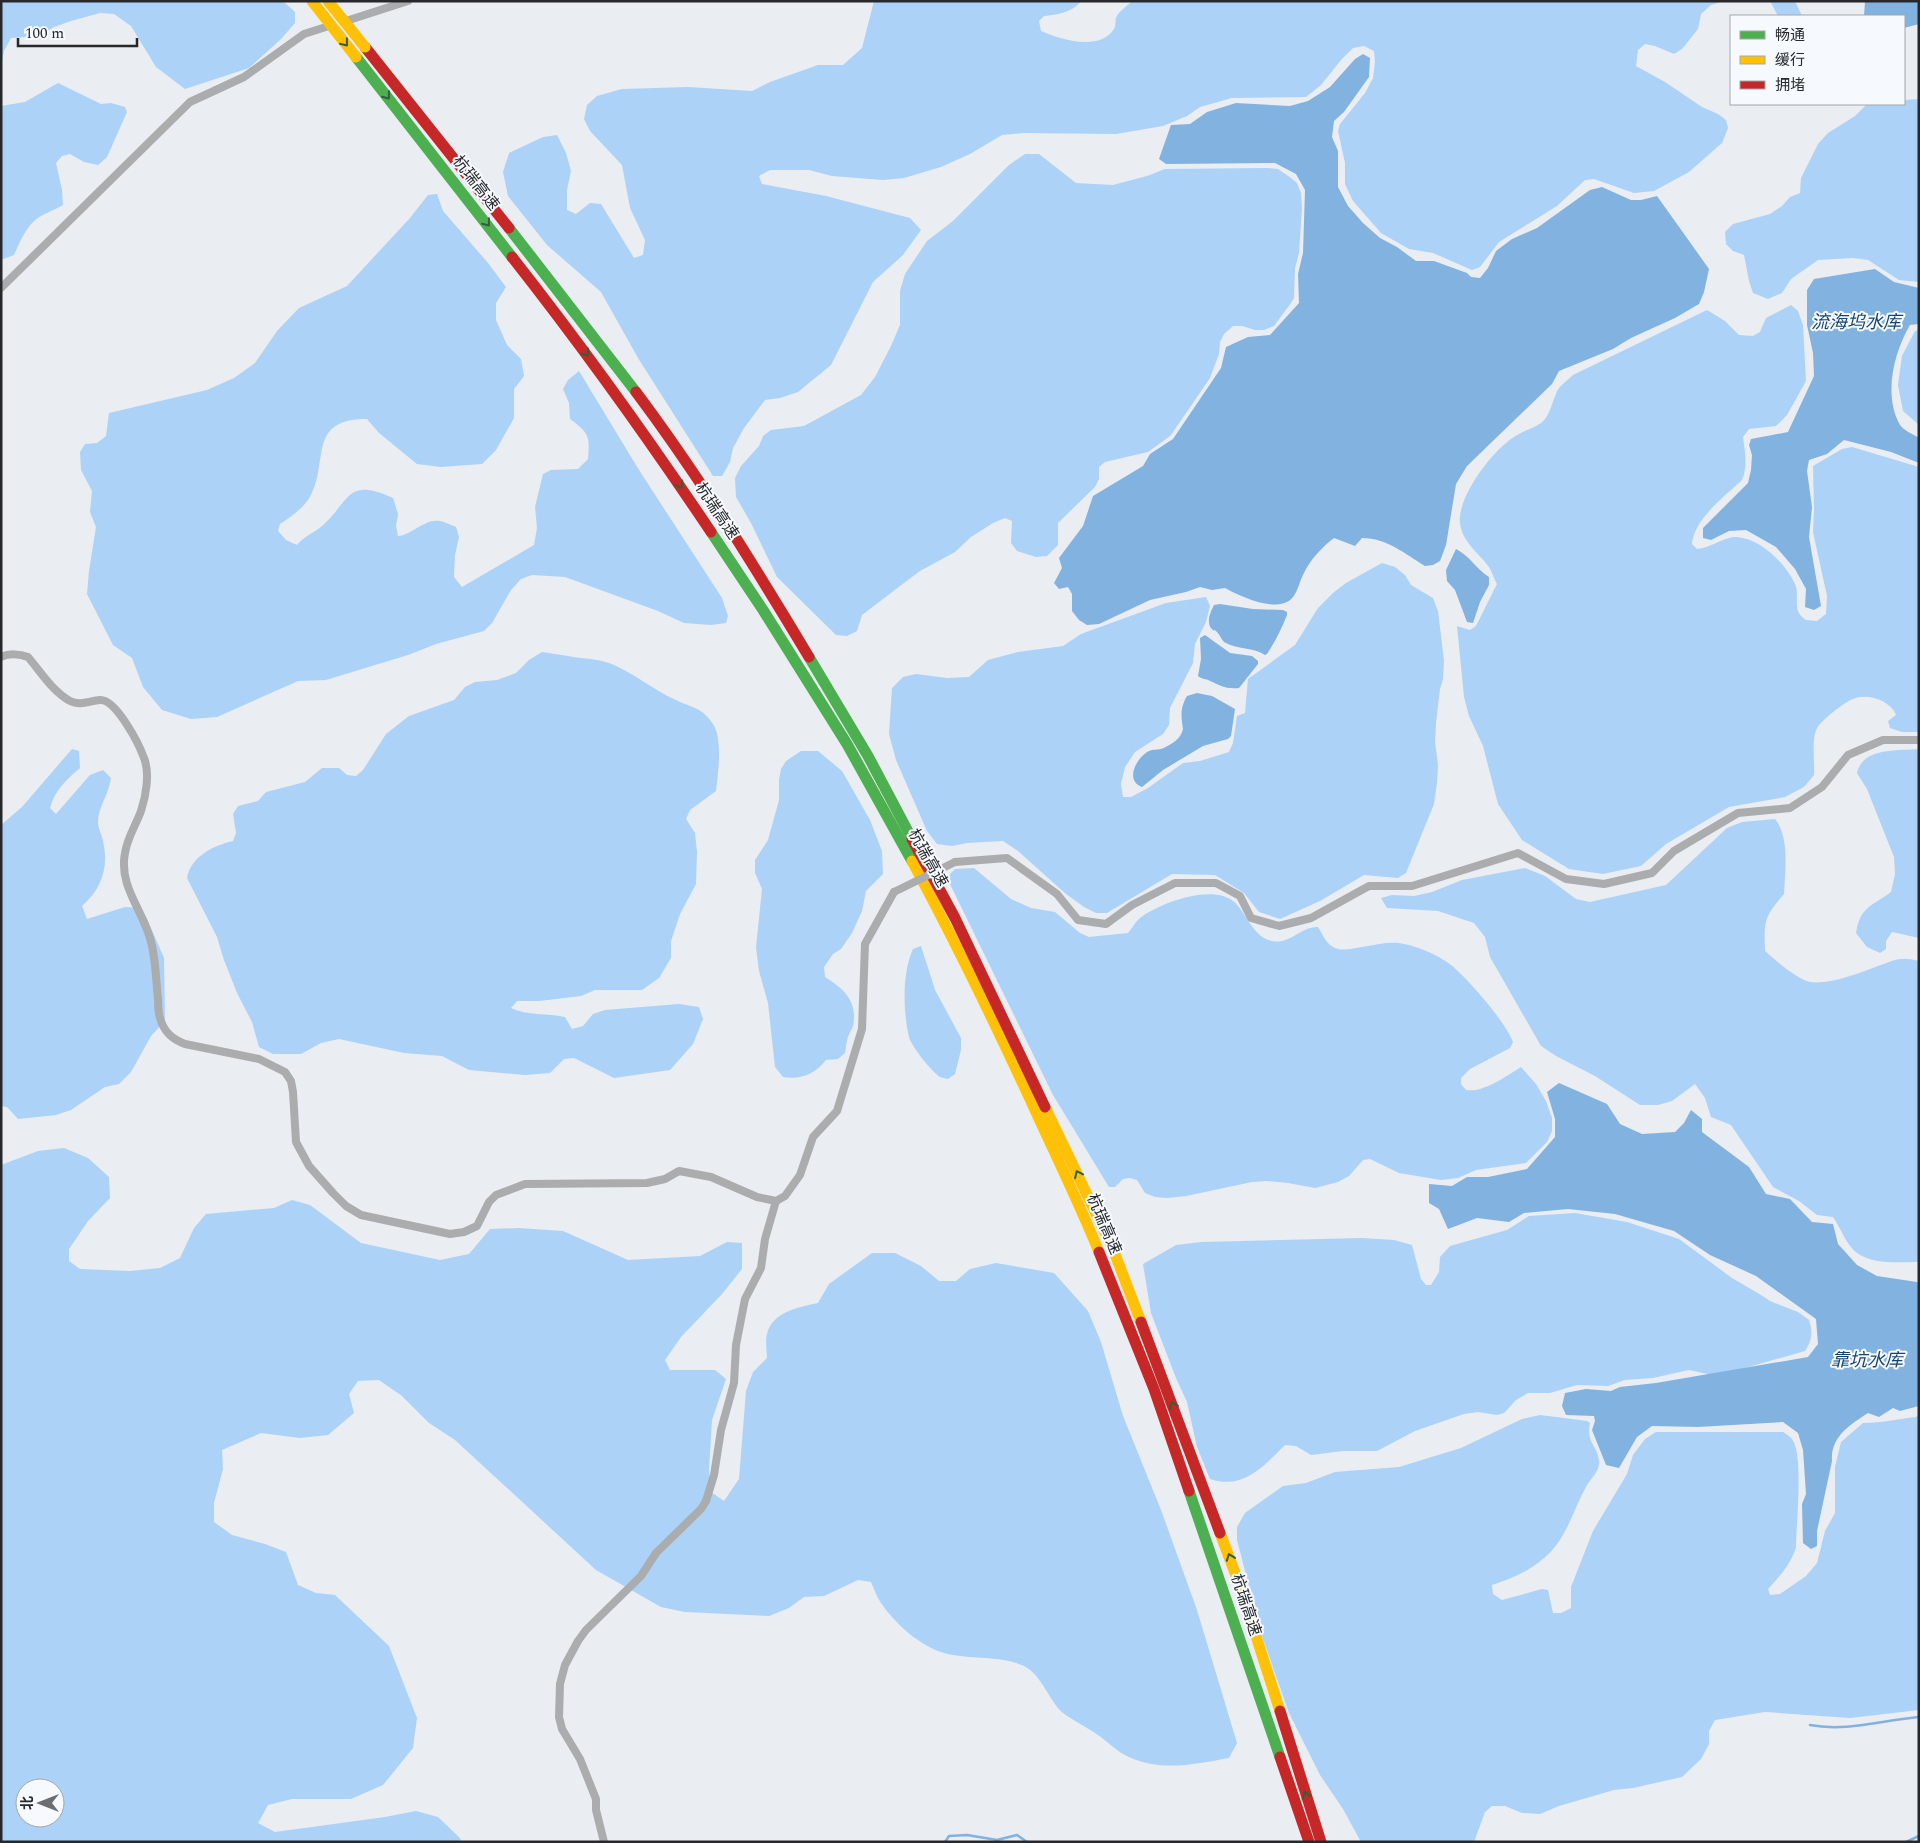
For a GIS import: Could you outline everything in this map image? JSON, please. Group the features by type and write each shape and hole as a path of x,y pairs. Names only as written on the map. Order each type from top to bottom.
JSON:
{"highway":[{"name":"杭瑞高速","path":"312,1 572,333 666,465 763,610 846,744 938,909 1087,1222 1154,1389 1309,1842"},
{"name":"杭瑞高速","path":"328,1 546,274 667,433 775,600 858,740 955,918 1113,1249 1240,1586 1321,1842"}],"street":[{"path":"1,288 190,102 244,77 304,34 408,1"},
{"path":"1,657 6,655 28,657 68,700 82,703 106,701 120,714 145,760 146,781 142,810 124,853 125,878 127,888 145,921 152,946 159,1017 166,1031 175,1040 185,1044 259,1059 285,1072 291,1081 293,1092 296,1142 309,1166 346,1206 361,1215 450,1234 464,1232 477,1226 489,1202 496,1195 525,1184 648,1183 665,1179 679,1171 710,1177 757,1197 776,1201 785,1196 800,1175 814,1137 837,1111 862,1029 865,944 894,892 955,862 1007,858 1057,894 1078,920 1106,924 1132,905 1175,883 1216,883 1240,896 1251,918 1279,926 1311,918 1368,886 1412,886 1518,853 1566,879 1604,884 1652,873 1674,851 1738,813 1790,808 1822,787 1848,755 1883,740 1919,740"},
{"path":"604,1842 596,1810 596,1799 580,1759 562,1729 559,1717 560,1684 565,1666 586,1630 641,1576 656,1553 701,1509 706,1501 714,1475 721,1430 734,1383 736,1345 742,1308 761,1268 765,1239 776,1201"}],"shaded area":[{"path":"1,1 283,1 295,12 295,23 281,39 249,68 185,89 156,67 131,26 114,14 100,13 71,21 54,27 39,36 11,38 4,51 1,66"},
{"path":"874,1 1082,1 1069,10 1060,14 1044,16 1039,21 1041,31 1068,40 1089,42 1108,36 1115,28 1117,16 1132,1 1724,1 1711,5 1701,14 1698,29 1682,49 1674,54 1645,44 1638,50 1636,66 1665,82 1702,107 1718,114 1726,120 1728,128 1722,143 1689,172 1654,191 1634,193 1594,179 1585,180 1557,206 1499,242 1480,267 1472,270 1433,253 1409,249 1381,233 1353,201 1345,184 1345,163 1338,131 1340,124 1365,93 1373,78 1374,51 1364,46 1353,48 1321,85 1306,97 1232,98 1200,107 1187,116 1163,126 1116,134 1024,133 1002,135 970,154 941,167 904,178 883,180 832,176 809,170 770,170 759,176 762,184 826,196 910,218 921,230 903,255 873,282 831,365 798,392 780,398 765,400 744,428 733,448 730,462 722,476 713,476 638,358 601,292 547,245 508,196 503,172 509,153 543,137 557,135 566,153 571,171 567,190 567,210 576,214 590,203 601,204 634,258 643,255 645,240 630,208 622,165 590,131 584,119 587,105 597,96 622,89 688,87 752,91 770,82 818,65 843,65 862,48"},
{"path":"1770,1 1795,1 1802,15 1777,15"},
{"path":"58,83 101,104 111,103 125,107 127,112 107,157 98,165 84,162 70,154 62,156 56,163 63,205 34,221 19,243 14,255 1,260 1,106 25,102"},
{"path":"1919,99 1919,282 1899,280 1868,260 1853,258 1818,260 1791,279 1782,293 1768,299 1753,293 1744,255 1733,251 1726,244 1725,232 1733,224 1770,214 1782,206 1790,197 1800,193 1801,178 1818,144 1828,133 1855,116 1866,105 1905,105 1905,100"},
{"path":"1025,154 1039,154 1076,183 1113,185 1165,169 1278,169 1297,183 1301,193 1299,253 1295,268 1294,298 1274,326 1264,330 1255,330 1242,326 1233,326 1224,334 1210,378 1171,435 1148,452 1105,462 1099,467 1099,479 1095,487 1058,523 1058,545 1047,556 1036,557 1017,551 1011,543 1012,521 1005,518 971,537 955,552 920,571 862,615 857,631 847,636 836,635 777,577 736,497 735,478 741,466 759,446 763,436 771,430 804,426 861,395 875,377 900,325 900,291 905,274 927,241 953,221 1009,165"},
{"path":"437,194 443,211 506,287 496,303 496,320 507,345 521,359 524,376 514,389 514,418 496,450 482,464 441,467 417,464 379,433 367,419 348,421 335,426 323,444 316,482 311,495 301,508 280,524 278,531 286,540 297,545 322,526 351,494 366,490 378,492 393,498 398,514 396,526 398,536 434,521 442,521 456,527 459,537 455,555 454,577 462,587 534,545 537,528 535,507 543,474 551,470 578,469 588,459 589,445 587,436 570,419 569,403 563,389 568,380 579,371 639,470 722,598 728,616 726,623 711,625 684,623 658,611 565,577 532,575 521,579 511,590 492,623 484,631 436,644 408,655 326,680 298,681 217,717 191,719 162,710 143,687 132,658 113,645 87,594 96,527 90,512 92,491 81,470 80,452 85,444 97,443 106,436 109,413 207,390 234,378 255,363 277,331 299,308 347,286 410,218 428,195"},
{"path":"1791,305 1798,311 1803,325 1806,381 1787,415 1776,426 1749,429 1743,437 1745,464 1742,480 1704,517 1694,535 1692,544 1697,549 1732,537 1755,542 1779,560 1791,576 1797,590 1797,608 1802,617 1806,620 1817,621 1826,614 1827,596 1813,532 1813,466 1842,449 1852,447 1919,467 1919,732 1902,732 1890,728 1888,721 1896,715 1889,705 1877,699 1859,697 1853,699 1833,712 1817,728 1814,745 1814,775 1804,787 1785,797 1729,807 1666,844 1641,866 1603,874 1569,869 1522,840 1498,804 1483,746 1469,716 1464,697 1457,626 1470,630 1476,626 1497,584 1489,567 1467,542 1461,530 1461,512 1465,499 1479,473 1499,449 1509,440 1540,424 1545,419 1559,388 1573,375 1707,310 1725,321 1739,335 1753,336 1760,332 1766,318"},
{"path":"1919,330 1919,425 1903,411 1898,385 1902,356 1915,331"},
{"path":"1382,563 1395,567 1405,575 1411,585 1433,598 1438,611 1444,661 1436,723 1435,742 1438,765 1434,804 1406,873 1398,878 1364,875 1320,901 1280,919 1259,912 1244,893 1215,875 1172,874 1107,913 1096,913 1066,894 1018,851 1003,841 967,843 952,846 937,844 927,831 896,760 889,734 892,688 903,677 916,674 947,678 969,677 988,660 1018,652 1063,646 1081,634 1166,603 1206,597 1210,606 1206,622 1195,644 1193,663 1170,708 1169,725 1163,734 1135,752 1125,767 1121,784 1123,797 1131,797 1148,788 1183,763 1200,761 1229,752 1233,743 1237,716 1245,713 1248,679 1295,645 1318,608 1333,593 1346,583"},
{"path":"542,652 604,661 626,671 668,696 701,711 709,718 716,730 719,747 718,775 716,791 690,810 686,819 695,833 697,852 696,884 680,914 671,941 671,958 659,978 642,990 595,990 581,996 539,1001 517,1001 511,1008 517,1011 565,1017 572,1029 583,1026 593,1014 605,1010 679,1004 699,1007 703,1019 693,1044 670,1070 614,1078 574,1058 564,1059 550,1073 525,1075 469,1070 442,1056 404,1053 339,1039 321,1043 301,1054 273,1054 259,1047 252,1022 237,993 217,937 187,878 193,864 204,853 233,841 236,833 233,814 238,806 258,801 266,792 305,782 322,768 339,768 347,775 356,776 363,770 386,734 409,716 454,700 465,687 475,682 497,680 516,673 529,660"},
{"path":"72,749 79,751 80,768 66,781 55,796 50,808 56,814 90,775 103,770 111,778 98,816 105,851 104,869 95,892 82,906 87,919 125,907 140,908 147,919 164,958 165,1021 151,1036 131,1072 119,1084 105,1087 71,1110 56,1115 18,1119 7,1107 1,1106 1,825 22,807"},
{"path":"1919,749 1919,938 1892,932 1886,941 1886,949 1880,953 1867,947 1856,933 1860,918 1864,912 1891,892 1895,874 1894,857 1867,789 1857,773 1860,765 1873,755 1882,752"},
{"path":"801,751 818,751 842,771 870,820 882,851 883,874 866,891 862,911 852,933 841,949 833,954 824,967 825,977 844,991 853,1009 853,1026 847,1039 845,1053 838,1059 826,1060 807,1075 790,1078 783,1077 775,1067 768,1003 759,971 756,947 762,889 755,873 755,860 768,840 779,800 781,769 786,761"},
{"path":"1775,819 1780,826 1785,845 1784,894 1772,908 1765,926 1765,951 1793,973 1810,982 1826,982 1844,978 1898,959 1919,961 1919,1262 1887,1262 1864,1257 1853,1250 1833,1217 1817,1215 1799,1201 1773,1187 1731,1125 1711,1117 1705,1098 1695,1084 1672,1101 1658,1105 1640,1105 1595,1076 1541,1046 1490,957 1485,937 1474,923 1438,911 1387,908 1381,898 1392,895 1414,896 1432,892 1462,880 1525,868 1545,876 1576,899 1590,902 1666,885 1727,828 1742,822"},
{"path":"974,868 1011,899 1031,908 1055,912 1080,933 1089,937 1128,933 1140,918 1149,912 1186,898 1212,894 1224,896 1233,901 1238,905 1254,929 1265,939 1272,941 1278,942 1306,929 1318,927 1328,943 1338,949 1398,943 1419,948 1433,954 1451,965 1476,990 1495,1012 1513,1042 1510,1048 1470,1069 1461,1078 1461,1084 1466,1090 1480,1089 1495,1083 1521,1067 1536,1084 1546,1101 1552,1118 1552,1131 1547,1142 1526,1163 1476,1170 1458,1178 1441,1180 1399,1173 1370,1159 1363,1160 1349,1176 1338,1182 1315,1188 1267,1181 1252,1182 1186,1196 1167,1198 1155,1197 1145,1193 1137,1180 1130,1178 1123,1179 1115,1187 1109,1187 1053,1095 949,882 948,876 955,869"},
{"path":"921,946 935,990 961,1038 961,1050 955,1074 948,1079 940,1077 932,1070 918,1053 909,1037 905,1004 905,981 913,949"},
{"path":"64,1148 88,1158 109,1177 110,1198 88,1221 69,1249 69,1261 80,1269 130,1271 160,1268 180,1258 194,1228 206,1214 274,1208 292,1200 310,1205 361,1243 440,1260 469,1254 490,1229 519,1228 563,1231 628,1260 700,1256 727,1242 742,1243 742,1269 722,1294 681,1337 665,1360 670,1370 715,1370 726,1379 712,1420 709,1470 711,1492 724,1501 739,1479 746,1391 753,1372 767,1358 767,1334 774,1320 787,1312 818,1303 829,1284 872,1253 895,1253 921,1266 939,1281 956,1281 970,1269 996,1263 1054,1273 1088,1311 1101,1342 1123,1416 1161,1510 1197,1610 1237,1743 1229,1758 1191,1764 1154,1764 1141,1762 1129,1757 1063,1713 1036,1675 1024,1666 998,1659 943,1653 922,1643 903,1629 888,1612 880,1601 871,1582 858,1580 824,1596 804,1597 789,1608 769,1616 685,1612 661,1607 596,1570 455,1440 429,1423 402,1396 379,1380 358,1381 349,1394 354,1413 328,1435 300,1438 261,1433 222,1450 223,1469 214,1503 214,1522 232,1535 286,1552 298,1585 316,1593 335,1595 389,1646 417,1718 413,1748 383,1785 351,1799 292,1799 268,1805 258,1823 275,1832 416,1811 438,1817 460,1838 461,1842 1,1842 1,1165 38,1151"},
{"path":"1575,1213 1627,1222 1679,1239 1732,1278 1770,1301 1798,1312 1809,1320 1811,1336 1805,1351 1717,1376 1689,1370 1653,1378 1625,1380 1608,1386 1577,1385 1550,1393 1528,1393 1516,1400 1504,1413 1497,1415 1478,1412 1464,1414 1415,1431 1377,1451 1343,1451 1311,1455 1296,1446 1285,1445 1269,1461 1242,1479 1222,1482 1210,1479 1197,1447 1187,1402 1151,1313 1143,1264 1176,1245 1202,1242 1362,1238 1394,1240 1412,1245 1421,1279 1426,1285 1431,1285 1439,1272 1440,1257 1450,1246 1507,1230 1529,1216"},
{"path":"1919,1414 1919,1710 1850,1718 1765,1712 1715,1720 1709,1731 1709,1744 1701,1759 1682,1777 1633,1788 1614,1790 1559,1806 1540,1814 1522,1813 1505,1806 1492,1806 1485,1812 1474,1842 1361,1842 1343,1809 1320,1775 1289,1713 1262,1636 1237,1540 1237,1527 1245,1513 1283,1486 1306,1483 1335,1472 1399,1467 1461,1448 1522,1419 1540,1415 1587,1421 1590,1423 1589,1435 1598,1455 1599,1467 1582,1494 1564,1534 1541,1561 1518,1575 1492,1585 1493,1594 1502,1600 1542,1589 1548,1590 1553,1613 1561,1613 1571,1608 1571,1587 1593,1531 1627,1474 1633,1455 1645,1439 1656,1432 1783,1432 1791,1438 1796,1447 1799,1474 1796,1547 1788,1564 1768,1589 1770,1595 1780,1594 1806,1576 1817,1563 1825,1531 1835,1513 1835,1467 1841,1442 1863,1423 1916,1417"}],"water":[{"path":"1865,1 1918,1 1919,24 1905,28 1905,15 1864,15"},
{"path":"1363,54 1370,58 1369,77 1344,112 1334,121 1332,137 1338,151 1338,187 1348,206 1380,238 1397,247 1416,261 1434,261 1467,273 1471,277 1480,278 1488,268 1496,251 1512,239 1537,228 1590,190 1602,187 1631,200 1641,200 1657,196 1709,269 1704,292 1699,304 1613,349 1559,371 1552,384 1467,466 1456,484 1446,545 1440,561 1433,565 1425,566 1395,547 1380,541 1362,538 1355,546 1334,538 1313,558 1304,573 1295,595 1287,602 1269,604 1249,599 1225,588 1212,590 1200,587 1150,600 1099,624 1087,625 1079,620 1072,611 1072,594 1068,587 1059,589 1054,583 1062,568 1059,558 1083,526 1093,496 1143,466 1150,454 1173,439 1221,368 1226,347 1248,337 1270,335 1299,303 1298,274 1303,253 1305,190 1296,174 1275,163 1166,164 1159,159 1171,125 1190,124 1207,112 1236,103 1290,106 1308,101 1330,87 1355,59"},
{"name":"流海坞水库","path":"1875,269 1894,282 1919,288 1919,324 1910,325 1904,336 1895,361 1891,387 1895,413 1901,427 1919,438 1919,463 1891,452 1844,440 1827,454 1809,460 1807,471 1812,507 1809,537 1821,606 1814,610 1805,607 1806,589 1795,569 1776,547 1746,530 1729,531 1711,540 1703,538 1703,528 1748,483 1751,470 1752,455 1749,445 1751,439 1788,432 1814,376 1813,353 1807,325 1807,290 1814,279"},
{"path":"1456,549 1489,577 1489,585 1480,602 1473,623 1467,622 1455,590 1447,581 1446,570"},
{"path":"1220,604 1253,609 1283,610 1287,612 1281,630 1267,654 1229,645 1224,642 1217,632 1211,628 1209,622 1214,605"},
{"path":"1205,635 1230,653 1252,656 1258,661 1258,664 1239,688 1223,687 1198,676 1201,659 1200,638"},
{"path":"1197,693 1212,696 1235,709 1231,736 1228,739 1203,746 1163,770 1142,787 1137,784 1133,774 1140,758 1149,751 1161,749 1178,739 1183,729 1183,704 1187,696"},
{"name":"靠坑水库","path":"1559,1083 1607,1104 1620,1124 1642,1134 1675,1132 1684,1123 1691,1110 1702,1119 1702,1132 1749,1167 1766,1194 1790,1199 1812,1222 1833,1224 1838,1244 1857,1265 1877,1276 1917,1282 1919,1284 1919,1406 1900,1411 1893,1408 1879,1417 1868,1413 1838,1438 1832,1452 1832,1461 1817,1531 1817,1546 1811,1549 1803,1543 1802,1504 1806,1494 1803,1450 1798,1433 1783,1422 1698,1427 1652,1426 1637,1437 1619,1468 1606,1465 1592,1430 1595,1421 1594,1416 1566,1415 1562,1406 1565,1393 1586,1389 1611,1391 1620,1387 1656,1383 1808,1357 1818,1344 1816,1319 1756,1276 1710,1255 1674,1231 1615,1214 1568,1209 1524,1213 1509,1222 1477,1218 1448,1229 1439,1209 1429,1203 1429,1184 1452,1186 1467,1177 1488,1177 1527,1169 1555,1137 1555,1119 1547,1092"}],"waterway":[{"path":"1810,1725 1824,1727 1851,1726 1919,1717"},
{"path":"945,1842 949,1836 967,1835 997,1840 1017,1835 1027,1842"},
{"path":"1906,1842 1919,1836"}],"traffic: fast":[{"path":"356,57 512,257"},
{"path":"509,228 636,392"},
{"path":"711,532 763,610 847,744 912,861"},
{"path":"809,657 868,756 912,839"},
{"path":"1189,1491 1280,1757"}],"traffic: slow":[{"path":"312,1 356,57"},
{"path":"328,1 365,47"},
{"path":"912,861 1002,1039 1099,1252"},
{"path":"1045,1107 1113,1249 1141,1322"},
{"path":"1220,1533 1240,1586 1280,1711"}],"traffic: jam":[{"path":"365,47 509,228"},
{"path":"512,257 614,393 711,532"},
{"path":"636,392 726,522 809,657"},
{"path":"912,839 955,918 1045,1107"},
{"path":"1099,1252 1154,1389 1189,1491"},
{"path":"1141,1322 1220,1533"},
{"path":"1280,1711 1321,1842"},
{"path":"1280,1757 1309,1842"}]}
